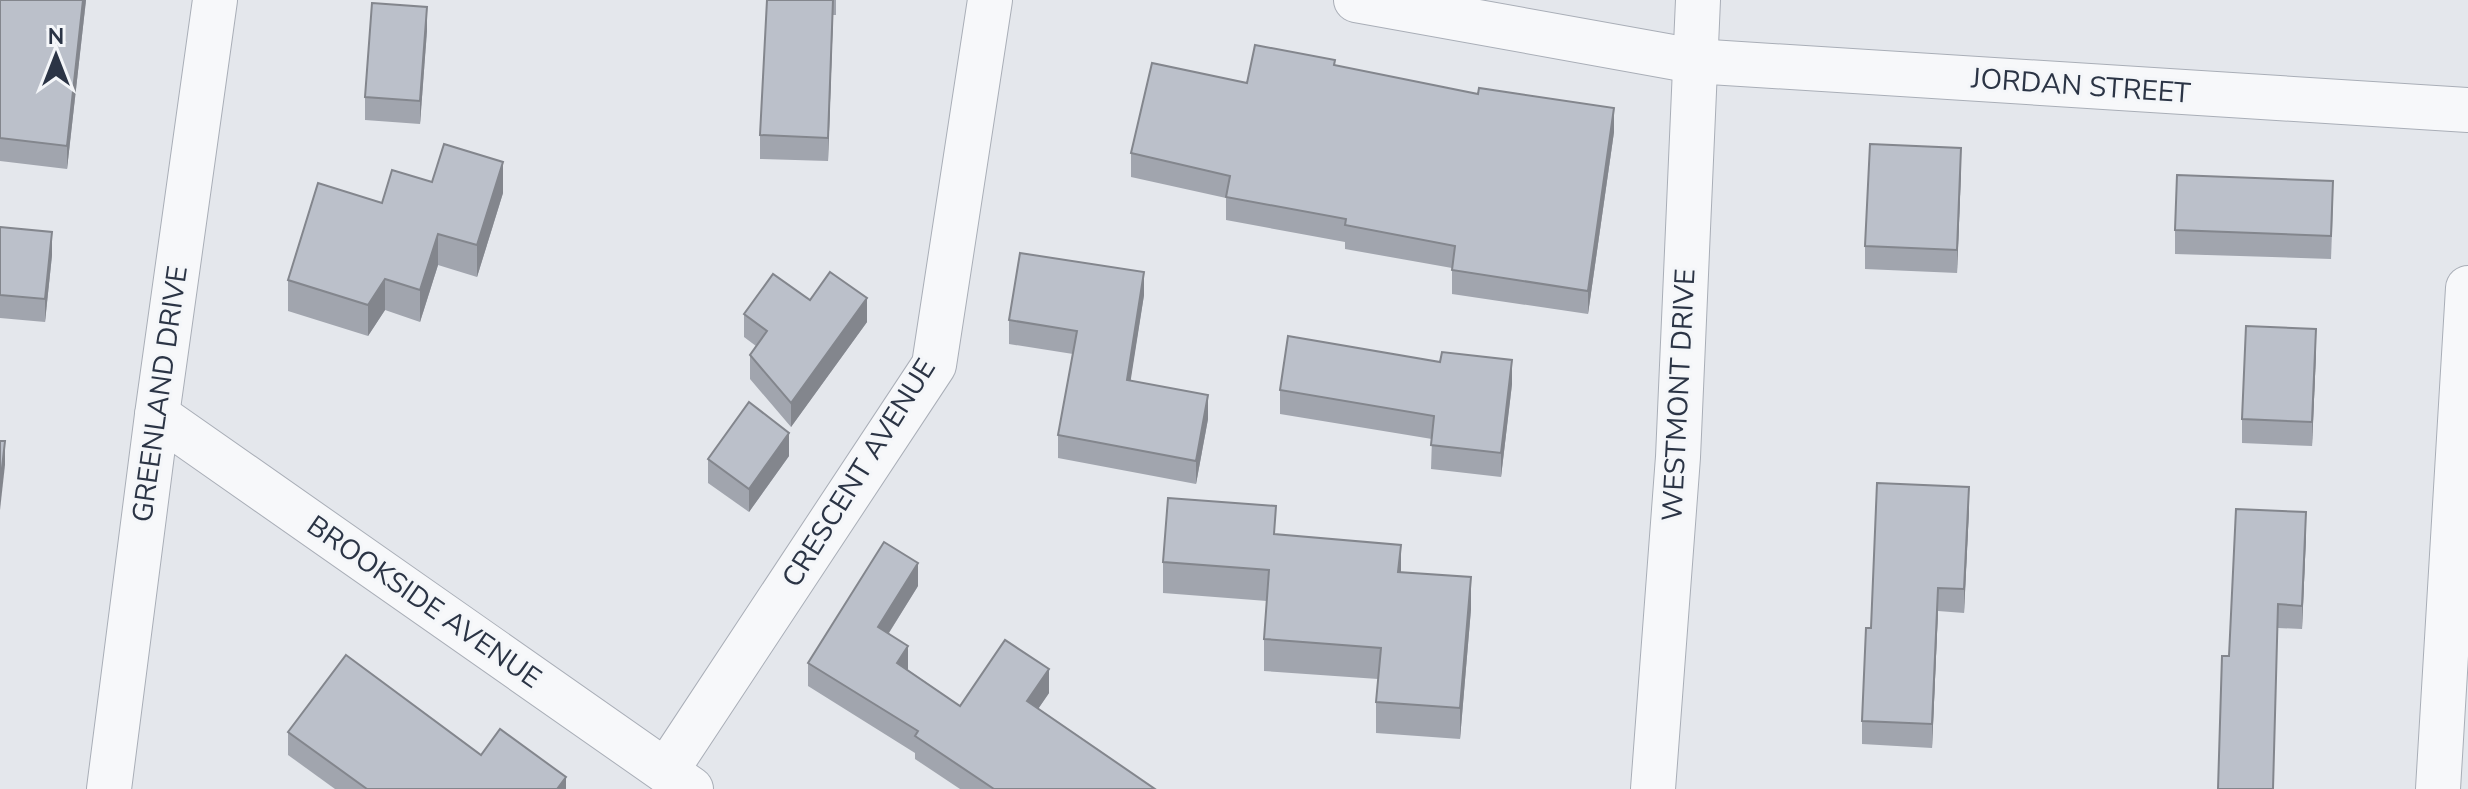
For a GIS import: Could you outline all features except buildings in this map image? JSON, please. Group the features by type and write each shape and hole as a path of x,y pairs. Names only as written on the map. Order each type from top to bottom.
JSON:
{"street":[{"name":"GREENLAND DRIVE","path":"109,789 215,0"},
{"name":"CRESCENT AVENUE","path":"678,780 934,365 990,0"},
{"path":"1356,0 1694,61"},
{"name":"WESTMONT DRIVE","path":"1653,789 1678,457 1698,0"},
{"name":"JORDAN STREET","path":"1694,61 2468,110"},
{"path":"2438,789 2468,288"},
{"name":"BROOKSIDE AVENUE","path":"157,415 678,780"}]}
